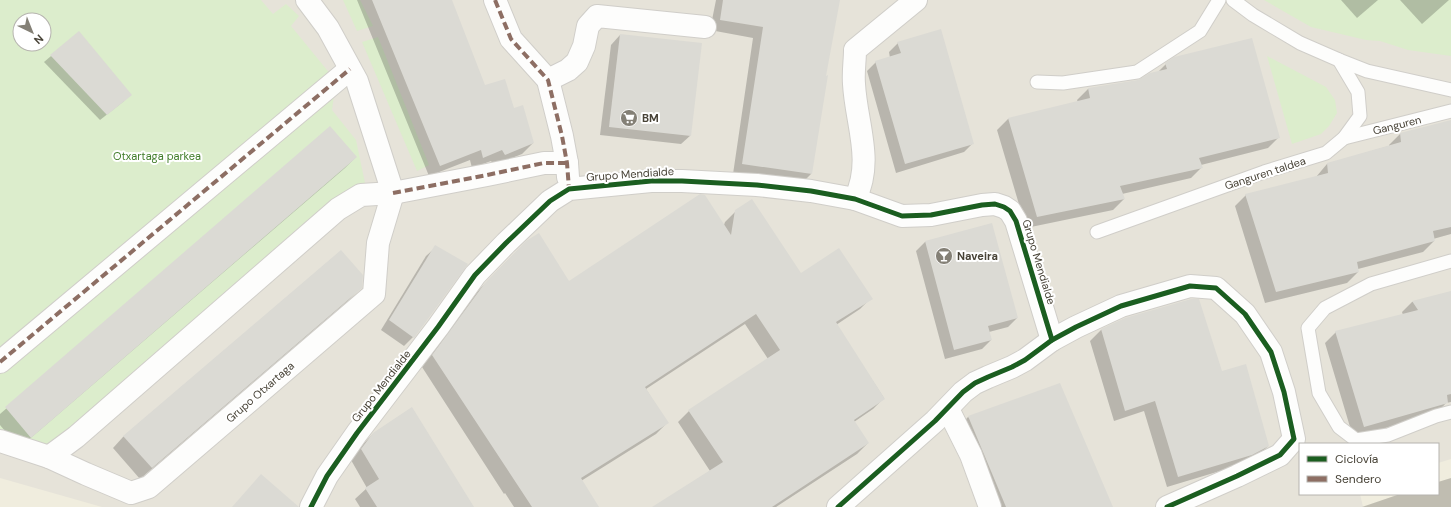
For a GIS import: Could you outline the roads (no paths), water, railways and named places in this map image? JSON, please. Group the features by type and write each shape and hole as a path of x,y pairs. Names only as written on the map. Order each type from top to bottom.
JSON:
{"street":[{"path":"307,0 328,28 357,81 393,193"},
{"path":"495,0 511,39 548,80 562,136 567,163 569,189"},
{"path":"855,199 861,187 864,166 854,84 855,50 916,0"},
{"path":"548,80 568,70 577,62 584,46 588,26 597,16 705,27"},
{"path":"0,362 350,69"},
{"path":"49,456 76,437 338,209 361,195 393,193 544,163 567,163"},
{"name":"Grupo Mendialde","path":"312,507 327,476 406,371 475,275 550,201 569,189 651,181 682,181 765,186 811,191 855,199 902,216 931,215 982,205 995,204 1004,207 1010,212 1016,221 1052,340"},
{"name":"Grupo Otxartaga","path":"0,441 49,456 131,493 149,487 374,294 378,243 393,193"},
{"path":"838,507 948,409 963,392 975,383 1026,360 1052,340 1121,306 1190,286 1216,288 1245,314 1271,352 1284,392 1294,439 1280,455 1238,476 1167,507"},
{"path":"948,409 971,455 990,507"}],"lane":[{"path":"1037,82 1063,83 1137,72 1200,31 1218,0"},
{"path":"1233,0 1253,15 1300,43 1339,60 1367,70 1451,90"},
{"name":"Ganguren taldea","path":"1097,232 1264,172 1326,153 1344,138 1360,116 1358,92 1339,60"},
{"name":"Ganguren","path":"1344,138 1451,111"},
{"path":"1451,261 1371,284 1325,308 1308,328 1319,394 1339,427 1356,440 1388,435 1436,416 1451,412"}],"place":[{"name":"BM","path":"629,118"},
{"name":"Naveira","path":"944,256"}],"park label":[{"name":"Otxartaga parkea","path":"157,156"}]}
